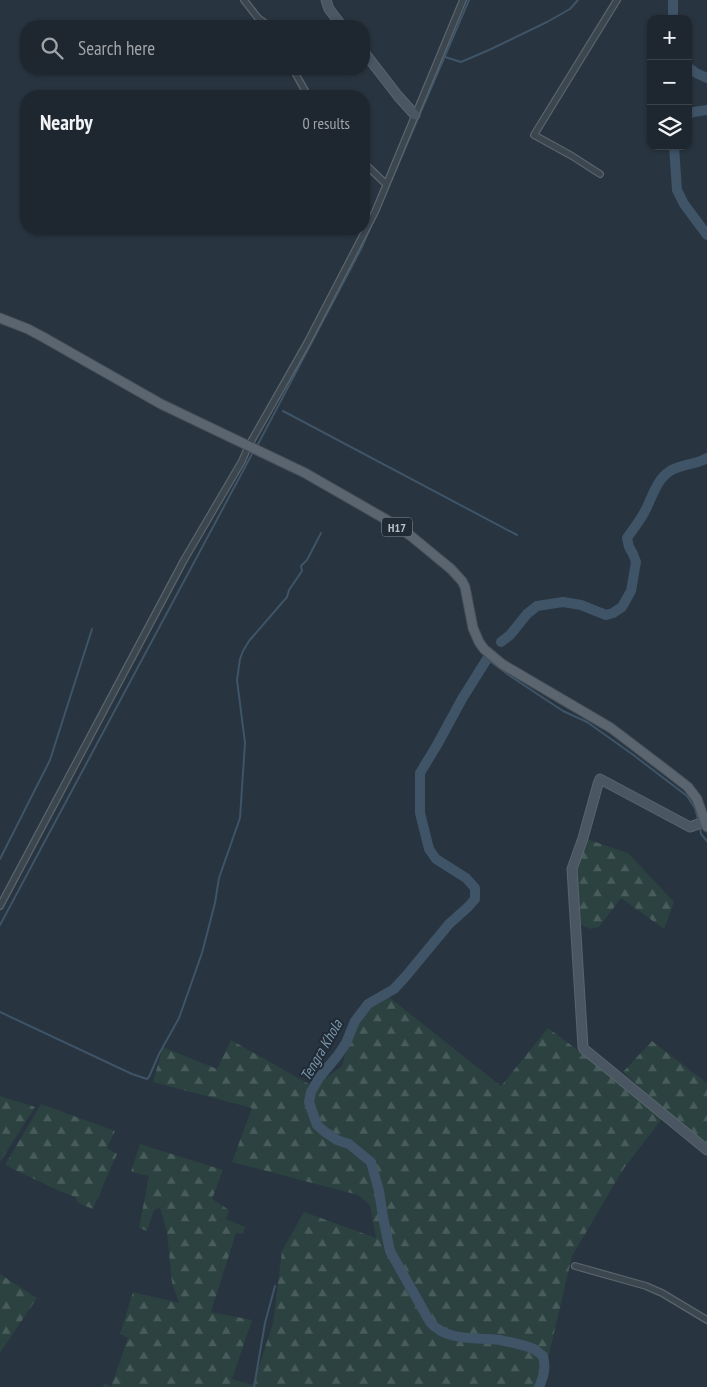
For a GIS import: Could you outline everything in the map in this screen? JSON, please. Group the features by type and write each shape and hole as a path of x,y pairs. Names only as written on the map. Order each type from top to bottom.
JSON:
{"main road":[{"name":"H17","path":"0,318 28,329 161,404 305,473 411,536 451,568 462,581 465,587 473,628 484,649 509,669 610,728 688,787 697,799 705,824"}],"street":[{"path":"244,0 261,20"},
{"path":"326,0 329,9 337,20"},
{"path":"370,222 416,116 463,0"},
{"path":"600,174 534,135 617,0"},
{"path":"370,60 416,116"},
{"path":"296,75 305,90"},
{"path":"370,169 386,184"},
{"path":"0,906 184,560 242,461 307,343 363,235"},
{"path":"705,824 690,826 600,779 572,869 584,1050 707,1150"},
{"path":"575,1266 646,1286 662,1293 707,1320"}],"green space":[{"path":"583,838 628,853 674,902 664,929 621,898 599,927 591,929 576,923 572,869"},
{"path":"385,994 501,1086 548,1028 665,1115 624,1168 572,1256 544,1376 539,1387 111,1387 128,1338 120,1334 133,1292 179,1303 172,1283 167,1232 160,1208 154,1210 147,1231 139,1228 149,1176 131,1172 140,1144 223,1170 212,1199 229,1210 226,1219 245,1227 243,1234 236,1233 211,1312 252,1320 232,1379 253,1385 273,1323 282,1251 304,1212 376,1238 370,1205 358,1195 232,1162 252,1108 153,1082 163,1047 217,1069 231,1040 314,1087 342,1066 352,1028"},
{"path":"652,1041 707,1083 707,1148 623,1072"},
{"path":"0,1096 35,1107 0,1162"},
{"path":"41,1104 115,1131 107,1148 117,1154 93,1209 78,1203 75,1197 5,1165"},
{"path":"0,1274 37,1298 0,1353"},
{"path":"104,1383 111,1387 103,1387"}],"waterway":[{"path":"385,195 469,0"},
{"path":"445,57 461,62 547,22 570,9 578,0"},
{"path":"673,0 673,15"},
{"path":"692,70 707,78"},
{"path":"692,113 707,110"},
{"path":"674,150 677,190 684,204 707,235"},
{"path":"370,228 375,217"},
{"path":"257,446 367,235"},
{"path":"283,411 517,535"},
{"path":"0,925 252,454"},
{"path":"501,642 537,606 563,602 581,605 606,615 622,607 631,591 636,562 627,538 641,518 661,479 674,469 707,458"},
{"path":"0,1012 132,1074 147,1079 149,1077 159,1054 179,1018 202,953 215,903 219,878 240,818 245,743 237,680 240,659 249,641 287,597 289,590 302,571 301,566 307,560 321,533"},
{"path":"0,859 50,760 92,629"},
{"path":"487,659 563,711 587,722 632,754 687,796 695,808 698,819"},
{"name":"Tengra Khola","path":"487,659 420,773 420,813 429,849 436,859 466,878 475,888 475,899 449,924 394,989 368,1004 355,1021 346,1043 319,1078 311,1092 309,1102 317,1125 337,1140 349,1144 371,1162 379,1191 390,1251 430,1322 445,1333 453,1336 500,1340 534,1349 543,1356 544,1360 544,1372 539,1387"},
{"path":"700,828 701,834 707,841"},
{"path":"254,1387 265,1323 275,1286"}]}
